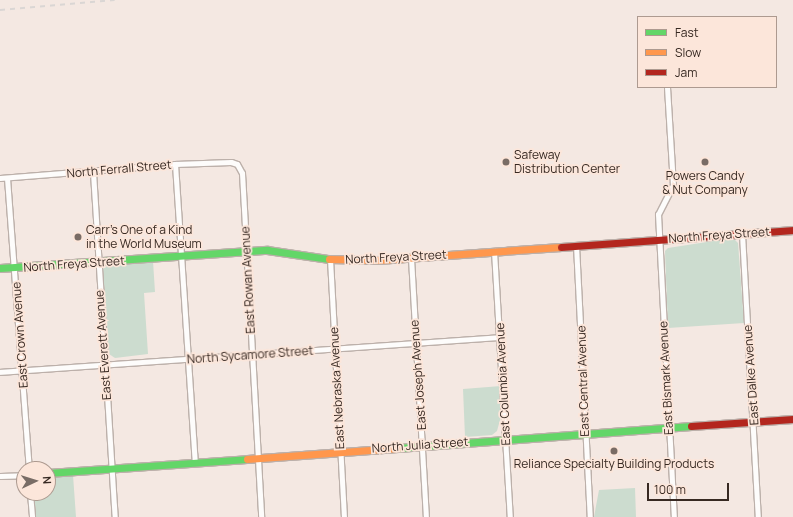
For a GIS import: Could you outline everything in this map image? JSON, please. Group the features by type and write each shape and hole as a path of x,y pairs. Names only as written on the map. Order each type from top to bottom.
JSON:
{"street":[{"name":"East Bismark Avenue","path":"668,88 673,185 658,214 668,428 674,517"},
{"name":"North Ferrall Street","path":"0,178 93,172 175,164 232,162 237,164"},
{"path":"175,164 195,462"},
{"name":"East Rowan Avenue","path":"237,164 242,173 261,517"},
{"name":"East Everett Avenue","path":"93,172 104,366 115,517"},
{"name":"East Crown Avenue","path":"7,178 16,268 28,461"},
{"name":"North Freya Street","path":"0,268 98,263 246,251 286,251 330,259 411,258 494,250 793,230"},
{"name":"East Dalke Avenue","path":"742,234 754,422 758,517"},
{"name":"East Central Avenue","path":"576,245 590,517"},
{"name":"East Columbia Avenue","path":"494,250 510,517"},
{"name":"East Joseph Avenue","path":"411,258 426,517"},
{"name":"East Nebraska Avenue","path":"330,259 344,517"},
{"name":"North Sycamore Street","path":"0,372 104,366 500,337"},
{"name":"North Julia Street","path":"56,472 793,419"},
{"path":"0,476 16,475"},
{"path":"31,501 32,517"}],"green space":[{"path":"733,238 738,243 744,323 668,328 665,251 668,248"},
{"path":"153,261 155,292 144,293 148,354 115,358 109,354 103,269 107,265"},
{"path":"501,386 500,420 497,431 492,435 465,437 463,389"},
{"path":"73,475 76,517 36,517 35,501 56,501 56,476"},
{"path":"635,488 636,517 594,517 599,490"}],"railway":[{"path":"0,10 115,0"}],"traffic: fast":[{"path":"0,268 267,250 329,259"},
{"path":"398,448 691,426"},
{"path":"56,472 247,459"}],"traffic: slow":[{"path":"329,259 378,260 561,247"},
{"path":"247,459 398,448"}],"traffic: jam":[{"path":"561,247 793,230"},
{"path":"691,426 793,419"}],"place":[{"name":"Safeway Distribution Center","path":"506,162"},
{"name":"Powers Candy & Nut Company","path":"705,162"},
{"name":"Carr's One of a Kind in the World Museum","path":"78,237"},
{"name":"Reliance Specialty Building Products","path":"614,451"}]}
